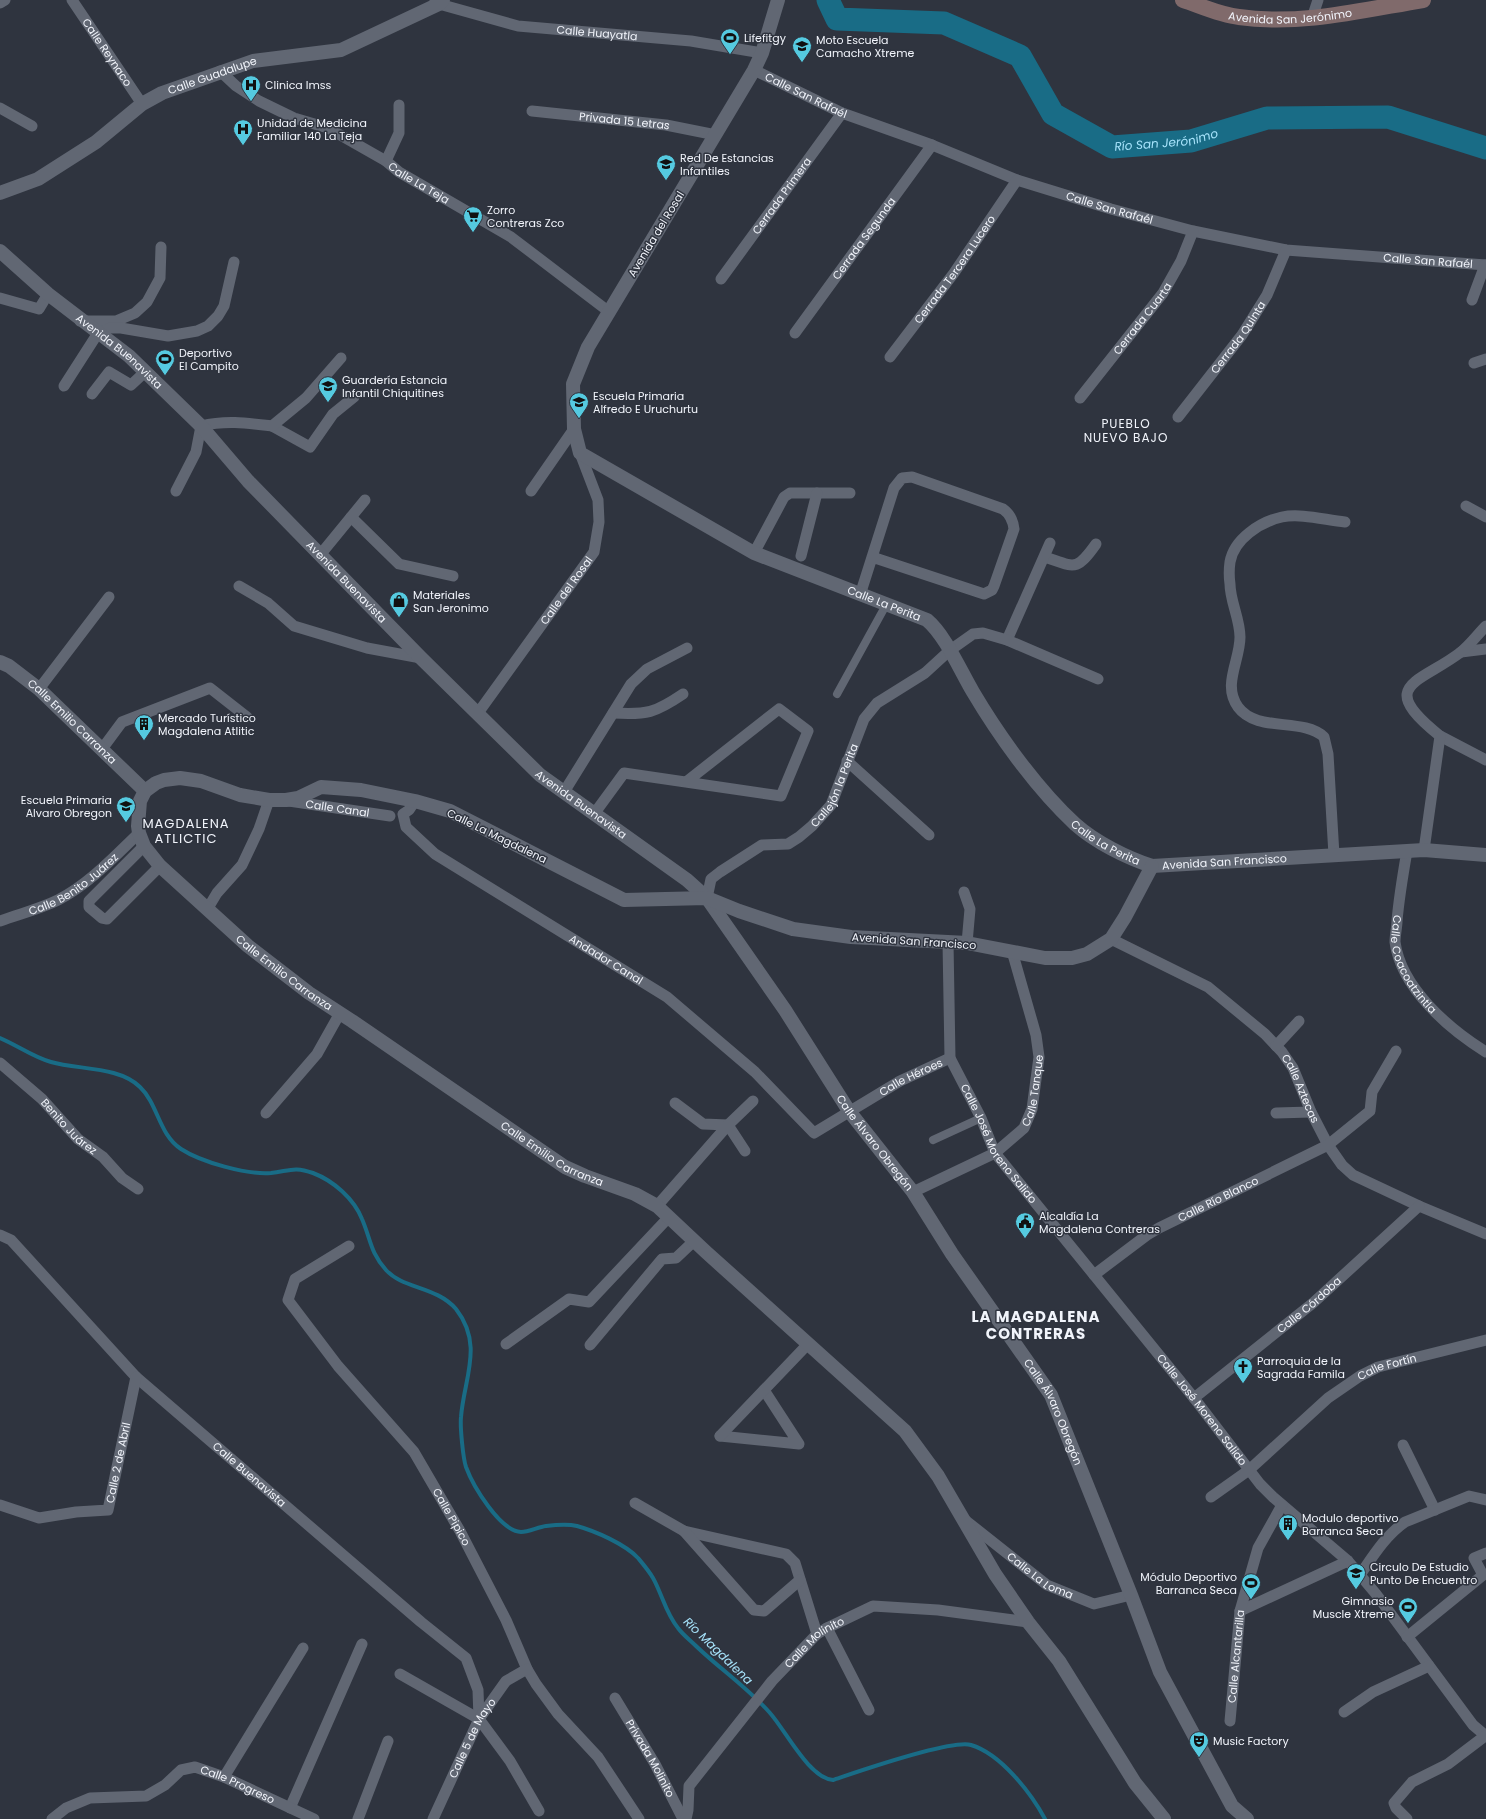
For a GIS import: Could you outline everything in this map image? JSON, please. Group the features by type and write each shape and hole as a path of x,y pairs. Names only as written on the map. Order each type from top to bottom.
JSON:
{"main road":[{"name":"Avenida San Jerónimo","path":"1183,0 1236,17 1260,20 1312,18 1423,0"}],"street":[{"path":"0,3 5,0"},
{"name":"Avenida del Rosal","path":"580,452 574,429 573,384 588,346 754,70 762,52 778,0"},
{"path":"1312,18 1318,0"},
{"name":"Calle Huayatla","path":"439,1 518,26 691,40 762,52"},
{"name":"Calle Guadalupe","path":"0,193 45,175 96,142 142,104 162,93 220,71 253,61 341,50 439,1"},
{"name":"Calle Reynaco","path":"76,2 142,104"},
{"name":"Calle San Rafaél","path":"754,70 842,112 932,145 1017,180 1111,209 1193,231 1286,250 1485,265"},
{"name":"Calle La Teja","path":"220,71 236,86 259,100 294,118 328,128 386,161 399,172 511,237 608,312"},
{"path":"386,161 399,133 399,105"},
{"path":"0,108 32,126"},
{"name":"Privada 15 Letras","path":"532,111 666,124 716,135"},
{"name":"Cerrada Primera","path":"721,279 842,112"},
{"name":"Cerrada Segunda","path":"795,333 932,145"},
{"name":"Cerrada Tercera Lucero","path":"890,357 954,273 1017,180"},
{"name":"Cerrada Cuarta","path":"1080,398 1163,293 1181,261 1193,231"},
{"path":"80,321 116,321 135,313 147,302 160,278 161,247"},
{"name":"Cerrada Quinta","path":"1178,417 1242,335 1267,295 1286,250"},
{"name":"Avenida Buenavista","path":"0,251 80,321 129,356 201,426 248,481 320,555 421,658 530,765 594,814 687,880 707,898"},
{"path":"64,386 98,333 110,328 121,328 168,336 197,331 208,326 218,316 224,306 234,262"},
{"path":"1472,300 1485,265"},
{"path":"0,298 39,309 48,294"},
{"path":"272,426 306,398 341,358"},
{"path":"1474,363 1486,358"},
{"path":"92,394 109,372 131,386 145,372"},
{"path":"176,491 196,452 201,426 219,422 238,422 272,426 310,447 333,414 354,397"},
{"path":"531,491 574,429"},
{"name":"Calle La Perita","path":"580,452 754,553 927,620 937,628 949,651 999,734 1060,808 1076,824 1094,837 1135,861 1152,866"},
{"name":"Calle del Rosal","path":"478,713 594,552 599,522 598,500 580,452"},
{"path":"860,595 872,557 894,488 898,481 908,476 1003,509 1011,517 1013,522 1014,528 994,586 992,590 984,594 872,557"},
{"path":"754,553 784,497 790,493 850,493"},
{"path":"801,556 817,493"},
{"path":"320,555 365,500"},
{"path":"1466,506 1486,517"},
{"path":"1334,855 1328,754 1324,737 1314,729 1257,720 1247,715 1239,708 1234,699 1231,688 1240,637 1230,585 1230,562 1235,548 1250,531 1282,517 1296,516 1345,522"},
{"path":"351,517 398,564 453,576"},
{"path":"1007,640 1050,543"},
{"path":"1045,557 1069,565 1077,566 1083,562 1096,544"},
{"path":"239,586 268,603 294,626 367,648 421,658"},
{"path":"39,689 109,597"},
{"path":"837,694 886,605"},
{"path":"1486,626 1461,652 1420,676 1410,684 1407,694 1408,702 1414,712 1440,736 1486,760"},
{"name":"Callejón la Perita","path":"707,898 711,879 720,872 762,845 788,844 799,838 812,826 831,805 864,719 877,703 925,673 949,651 975,633 1007,640 1098,680"},
{"path":"564,792 631,684 647,669 687,648"},
{"path":"1461,652 1486,649"},
{"name":"Calle Emilio Carranza","path":"0,663 9,666 39,689 146,791 140,801 139,833 144,846 160,866 208,908 248,946 309,993 565,1167 635,1194 657,1206 905,1431 938,1476 995,1574 1028,1622 1058,1661 1135,1783 1164,1819"},
{"path":"102,749 122,722 210,688 247,717"},
{"path":"612,713 636,715 651,712 662,708 683,694"},
{"path":"594,814 624,773 781,796 808,731 779,709 686,782"},
{"path":"1424,850 1440,736"},
{"path":"848,761 929,835"},
{"name":"Calle La Magdalena","path":"146,791 156,782 180,778 201,781 240,795 269,800 286,800 310,794 321,787 361,790 415,801 450,811 624,900 707,898"},
{"path":"208,908 217,893 242,865 259,829 269,800"},
{"name":"Calle Canal","path":"286,800 390,816"},
{"name":"Andador Canal","path":"415,801 409,810 403,814 406,827 435,854 667,997 755,1072 814,1133"},
{"name":"Calle Benito Juárez","path":"0,921 48,904 80,887 139,833"},
{"path":"144,846 89,901 89,907 102,918 107,919 160,866"},
{"name":"Avenida San Francisco","path":"707,898 739,911 794,929 851,937 967,943 1045,958 1072,958 1087,954 1111,939 1125,917 1152,866 1424,850 1486,855"},
{"name":"Calle Coacoatzintla","path":"1407,851 1399,899 1395,942 1404,970 1417,991 1433,1011 1473,1044 1486,1052"},
{"path":"964,892 970,909 967,943"},
{"name":"Calle Álvaro Obregón","path":"707,898 785,1010 850,1111 913,1192 952,1254 1051,1395 1131,1595 1160,1672 1232,1806 1247,1819"},
{"name":"Calle Aztecas","path":"1111,939 1208,987 1264,1034 1276,1046 1293,1068 1311,1112 1328,1145 1342,1165 1353,1175 1419,1206 1485,1231"},
{"name":"Calle Héroes","path":"814,1133 900,1081 950,1058 948,942"},
{"name":"Calle Tanque","path":"913,1192 995,1153 1024,1128 1032,1110 1039,1057 1036,1035 1012,951"},
{"path":"266,1113 317,1054 340,1013"},
{"path":"1276,1046 1299,1021"},
{"name":"Calle Río Blanco","path":"1094,1275 1147,1235 1159,1228 1328,1145 1370,1111 1372,1092 1396,1050"},
{"name":"Calle José Moreno Salido","path":"950,1058 981,1118 995,1153 1194,1398 1266,1491 1348,1561 1408,1637 1473,1725 1486,1736"},
{"name":"Benito Juárez","path":"0,1063 42,1099 78,1139 103,1157 122,1178 138,1189"},
{"path":"657,1206 728,1125 753,1101"},
{"path":"675,1103 703,1124 728,1125"},
{"path":"1276,1113 1311,1112"},
{"path":"933,1140 981,1118"},
{"path":"728,1125 744,1151"},
{"name":"Calle Córdoba","path":"1194,1398 1313,1303 1419,1206"},
{"path":"506,1344 569,1299 588,1302 669,1217"},
{"name":"Calle Buenavista","path":"0,1235 11,1240 136,1377 466,1658 478,1690 479,1719"},
{"path":"590,1345 662,1259 676,1258 694,1241"},
{"name":"Calle Pipico","path":"349,1246 295,1279 288,1300 338,1366 414,1452 460,1531 506,1620 527,1670 558,1714 598,1757 639,1819"},
{"name":"Calle Fortín","path":"1211,1497 1249,1470 1328,1398 1360,1376 1378,1367 1486,1340"},
{"path":"764,1390 799,1444 720,1436 764,1390 808,1344"},
{"name":"Calle 2 de Abril","path":"0,1505 39,1518 76,1512 108,1510 136,1377"},
{"path":"1403,1445 1435,1510"},
{"path":"1360,1575 1382,1544 1396,1528 1405,1522 1469,1496 1486,1500"},
{"path":"635,1503 684,1531 786,1554 795,1563 817,1634"},
{"name":"Calle Alcantarilla","path":"1230,1721 1240,1611 1258,1548 1282,1505"},
{"name":"Calle La Loma","path":"961,1516 1047,1585 1094,1604 1131,1595"},
{"path":"684,1531 754,1610 764,1611 800,1580"},
{"path":"1408,1637 1483,1575 1474,1558 1486,1553"},
{"path":"1240,1611 1348,1561"},
{"name":"Calle Molinito","path":"685,1819 688,1810 689,1786 772,1681 817,1634 827,1628 873,1606 938,1610 1028,1622"},
{"path":"827,1628 869,1710"},
{"path":"290,1808 362,1644"},
{"path":"224,1777 303,1648"},
{"path":"1344,1712 1373,1692 1429,1666"},
{"name":"Calle 5 de Mayo","path":"433,1819 479,1719 506,1681 527,1670"},
{"path":"400,1674 479,1719 510,1761 538,1811"},
{"name":"Privada Molinito","path":"615,1698 655,1764 685,1819"},
{"path":"1407,1819 1396,1808 1394,1803 1412,1782 1448,1764 1486,1736"},
{"path":"358,1819 388,1741"},
{"name":"Calle Progreso","path":"52,1819 66,1808 90,1798 146,1796 165,1785 181,1770 194,1767 224,1777 314,1819"}],"waterway":[{"name":"Río San Jerónimo","path":"828,0 837,19 944,23 1020,56 1053,114 1112,147 1191,141 1267,118 1388,117 1486,148"},
{"name":"Río Magdalena","path":"0,1038 51,1062 110,1072 131,1080 146,1094 163,1128 174,1143 181,1149 200,1159 224,1167 250,1172 271,1173 296,1169 321,1176 336,1186 354,1204 365,1226 374,1251 386,1270 401,1281 439,1296 456,1309 464,1322 469,1336 471,1349 461,1417 465,1463 481,1496 496,1516 513,1530 521,1532 546,1526 577,1526 592,1531 626,1548 638,1558 651,1575 670,1617 680,1631 770,1713 798,1752 815,1771 824,1777 833,1780 925,1751 960,1744 971,1745 982,1750 1004,1766 1032,1798 1045,1819"}],"place":[{"name":"Lifefitgy","path":"730,55"},
{"name":"Moto Escuela Camacho Xtreme","path":"802,63"},
{"name":"Clinica Imss","path":"251,102"},
{"name":"Unidad de Medicina Familiar 140 La Teja","path":"243,146"},
{"name":"Red De Estancias Infantiles","path":"666,181"},
{"name":"Zorro Contreras Zco","path":"473,233"},
{"name":"Deportivo El Campito","path":"165,376"},
{"name":"Guardería Estancia Infantil Chiquitines","path":"328,403"},
{"name":"Escuela Primaria Alfredo E Uruchurtu","path":"579,419"},
{"name":"Materiales San Jeronimo","path":"399,618"},
{"name":"Mercado Turístico Magdalena Atlitic","path":"144,741"},
{"name":"Escuela Primaria Alvaro Obregon","path":"126,823"},
{"name":"Alcaldía La Magdalena Contreras","path":"1025,1239"},
{"name":"Parroquia de la Sagrada Famila","path":"1243,1384"},
{"name":"Modulo deportivo Barranca Seca","path":"1288,1541"},
{"name":"Circulo De Estudio Punto De Encuentro","path":"1356,1590"},
{"name":"Módulo Deportivo Barranca Seca","path":"1251,1600"},
{"name":"Gimnasio Muscle Xtreme","path":"1408,1624"},
{"name":"Music Factory","path":"1199,1758"}],"district":[{"name":"PUEBLO NUEVO BAJO","path":"1126,431"},
{"name":"MAGDALENA ATLICTIC","path":"186,830"},
{"name":"LA MAGDALENA CONTRERAS","path":"1036,1326"}]}
